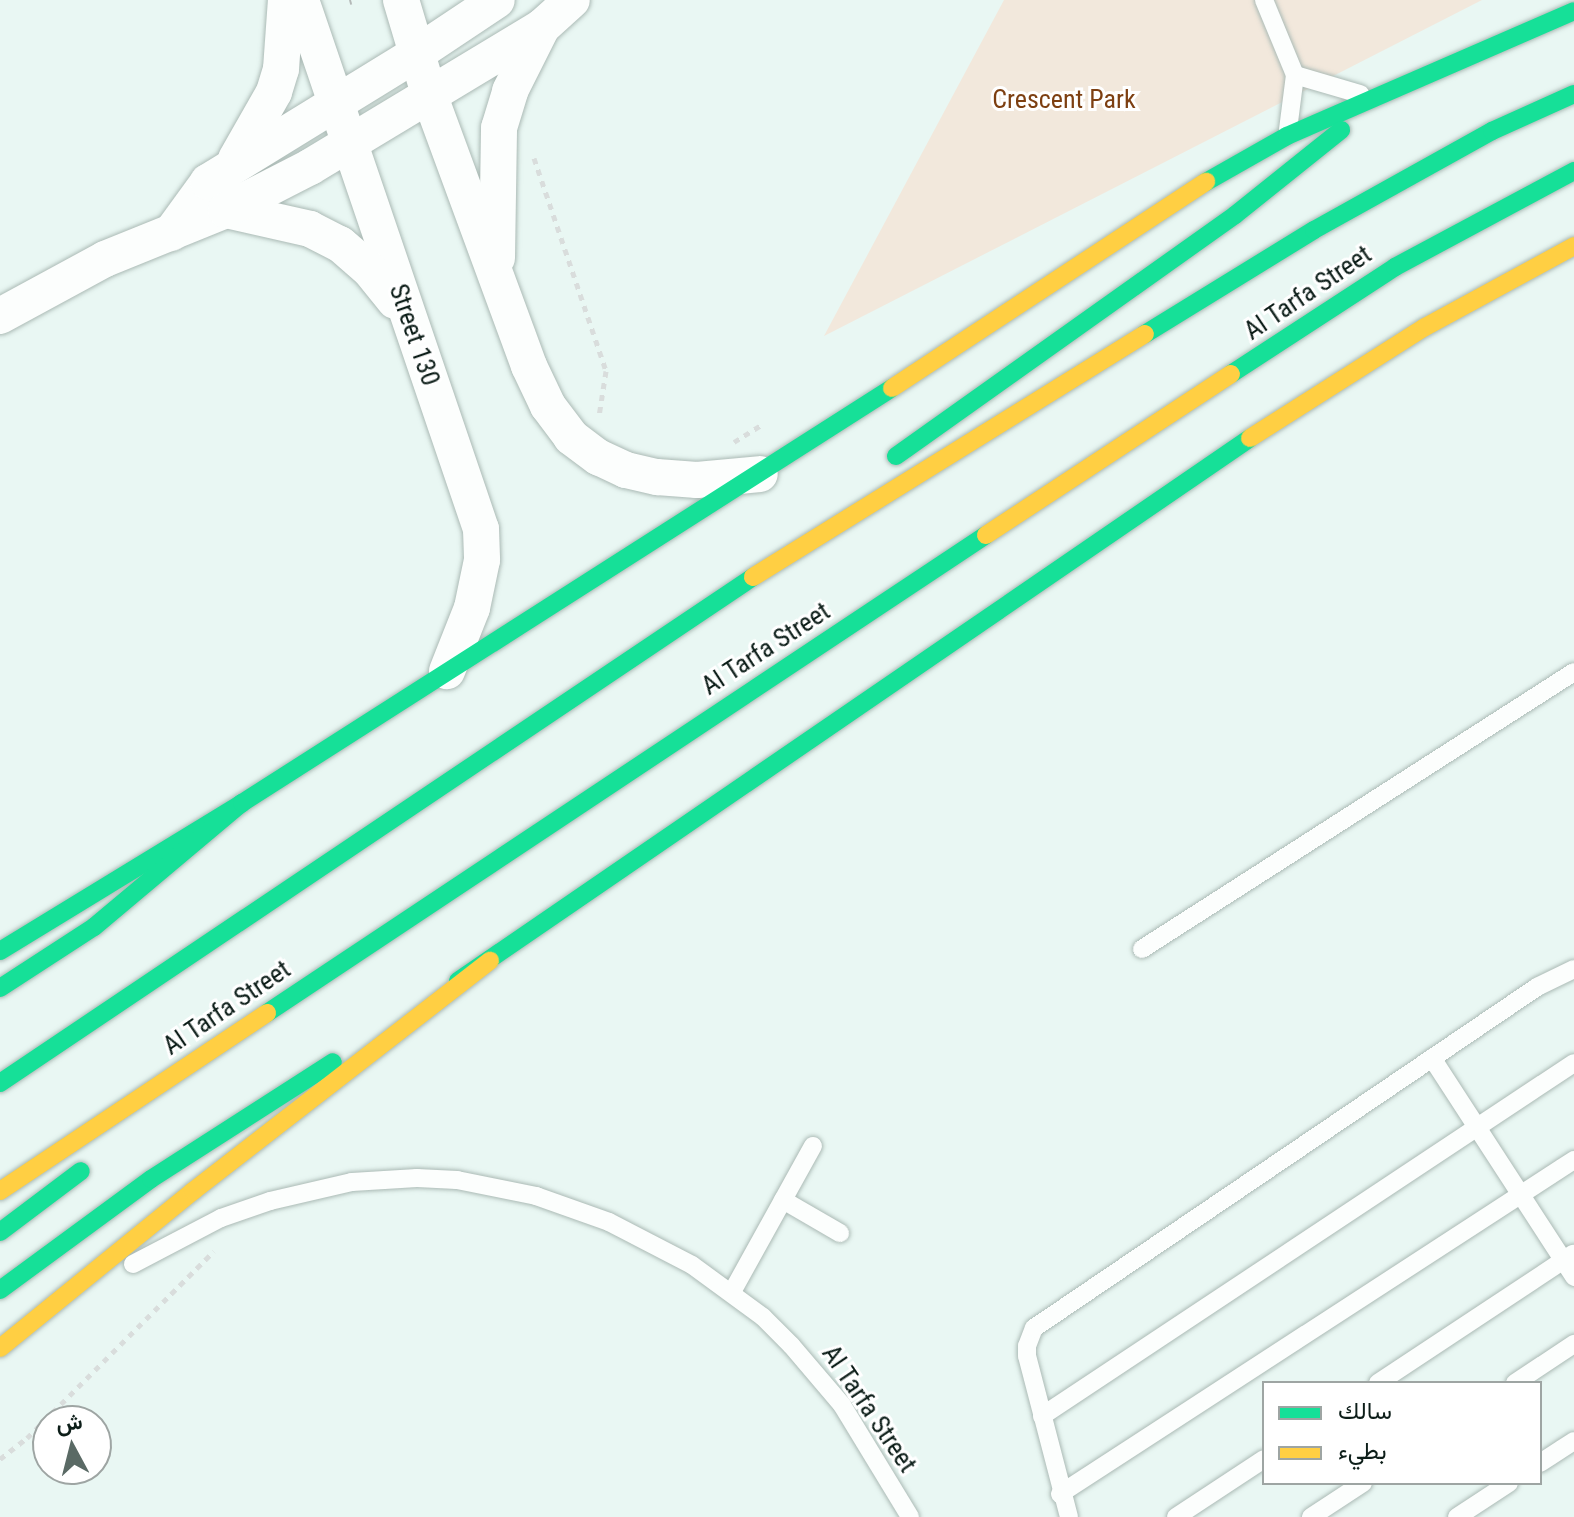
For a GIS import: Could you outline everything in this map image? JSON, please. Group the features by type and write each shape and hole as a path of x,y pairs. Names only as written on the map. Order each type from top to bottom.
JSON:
{"main road":[{"path":"0,951 242,803 761,474 1193,190 1287,136 1574,11"},
{"path":"876,472 921,436 1235,215 1392,88"},
{"name":"Al Tarfa Street","path":"0,1083 196,948 770,565 1314,230 1492,131 1574,94"},
{"name":"Al Tarfa Street","path":"0,1191 1395,267 1574,171"},
{"path":"0,1290 151,1179 490,961 1206,466 1425,327 1574,246"},
{"path":"770,565 842,500"},
{"path":"0,988 94,927 242,803"},
{"path":"0,1349 193,1191 490,961"},
{"path":"220,1069 266,1012"},
{"path":"0,1232 100,1159"}],"street":[{"path":"233,165 274,92 281,69 286,0"},
{"name":"Street 130","path":"301,0 481,529 482,560 472,608 447,671"},
{"path":"401,0 429,94 529,366 548,406 580,444 626,470 657,477 697,480 761,474"},
{"path":"171,233 208,182 416,54 497,0"},
{"path":"0,316 105,259 226,210 310,167 542,27 572,0"},
{"path":"496,279 499,128 510,91 542,27"},
{"path":"226,210 310,229 340,244 369,269 407,315"}],"lane":[{"path":"1264,0 1295,75 1294,110 1287,136"},
{"path":"1295,75 1374,97"},
{"path":"1142,949 1574,672"},
{"path":"1069,1517 1060,1494 1027,1346 1041,1321 1537,987 1574,969"},
{"path":"1381,1381 1571,1264 1521,1195 1432,1058"},
{"path":"1042,1416 1574,1063"},
{"path":"732,1292 813,1146"},
{"path":"1060,1494 1574,1160"},
{"name":"Al Tarfa Street","path":"0,1349 62,1313 136,1262 221,1218 320,1188 384,1179 457,1180 536,1196 609,1222 692,1265 732,1292 782,1335 818,1374 842,1405 910,1517"},
{"path":"783,1200 840,1233"},
{"path":"1518,1381 1574,1344"},
{"path":"1542,1462 1574,1441"},
{"path":"1176,1517 1262,1460"},
{"path":"1311,1517 1360,1485"},
{"path":"1457,1517 1506,1485"}],"path":[{"path":"531,149 606,371 597,426"},
{"path":"0,1459 27,1438 218,1247"}],"green space":[{"name":"Crescent Park","path":"1004,0 1482,0 824,336"}],"tram line":[{"path":"350,0 351,4"}],"traffic: fast":[{"path":"1206,182 1287,136 1574,11"},
{"path":"1145,334 1314,230 1492,131 1574,94"},
{"path":"896,456 1235,215 1341,130"},
{"path":"1231,374 1395,267 1574,171"},
{"path":"0,988 94,927 242,803 892,388"},
{"path":"458,981 1250,438"},
{"path":"267,1013 986,535"},
{"path":"0,1083 753,577"},
{"path":"0,951 242,803"},
{"path":"0,1290 151,1179 333,1062"},
{"path":"0,1232 81,1171"}],"traffic: slow":[{"path":"892,388 1206,182"},
{"path":"1250,438 1425,327 1574,246"},
{"path":"753,577 1145,334"},
{"path":"986,535 1231,374"},
{"path":"0,1348 193,1191 490,961"},
{"path":"0,1191 267,1013"}]}
